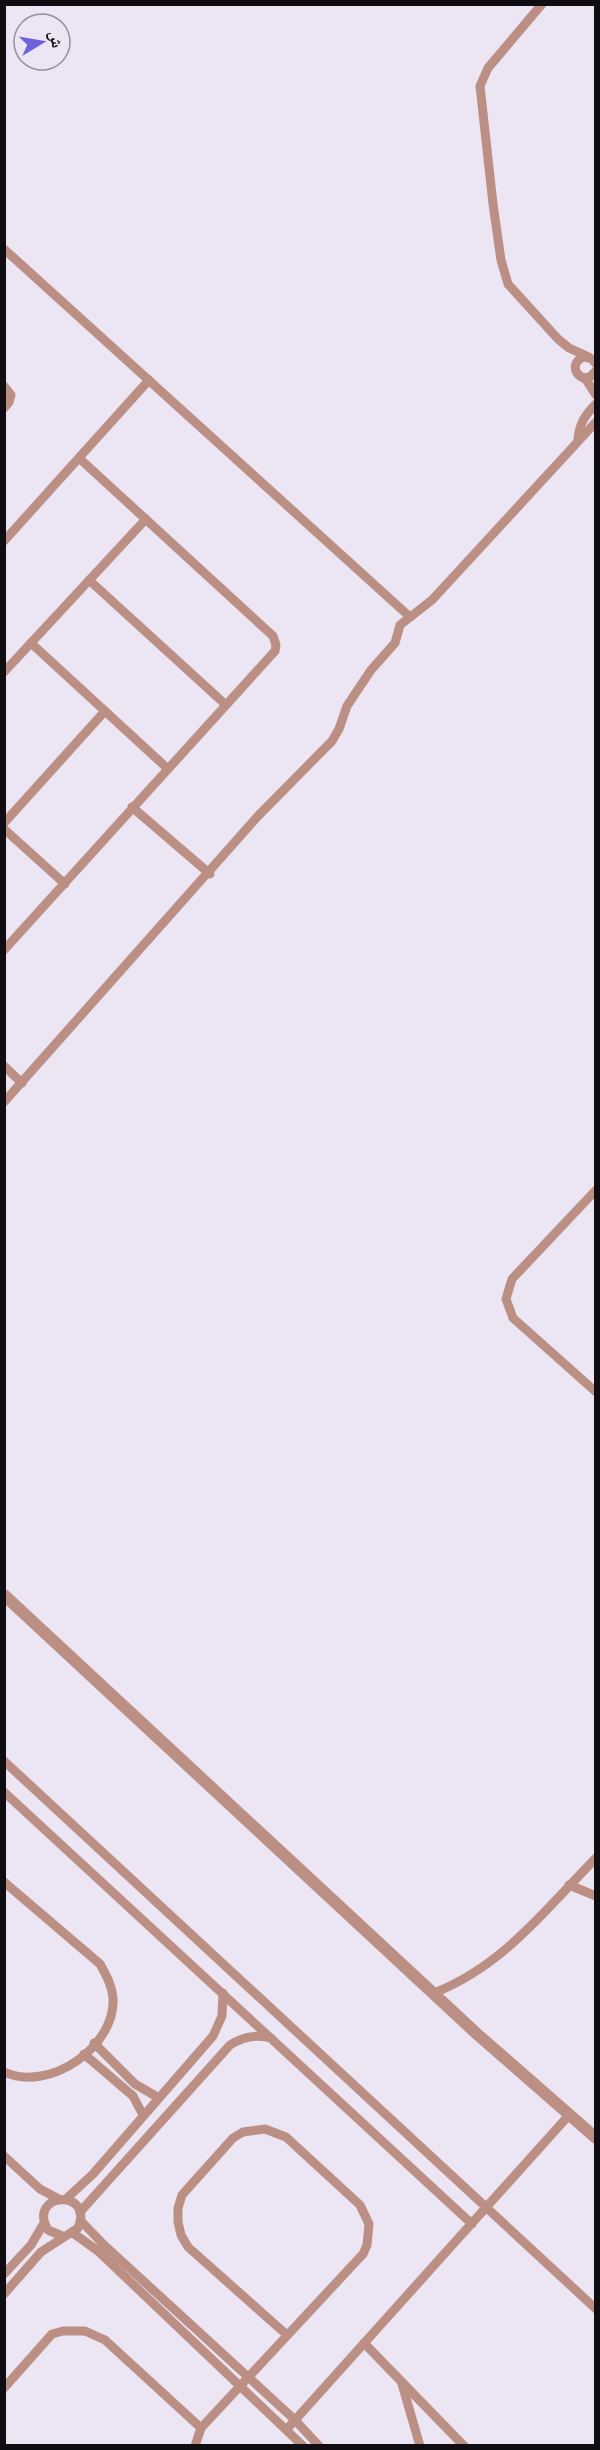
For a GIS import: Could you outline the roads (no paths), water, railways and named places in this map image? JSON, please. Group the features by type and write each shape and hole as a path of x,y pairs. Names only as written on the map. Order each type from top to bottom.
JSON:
{"street":[{"path":"542,4 488,68 480,86 493,204 501,260 510,288 558,339 592,361"},
{"path":"4,249 410,617"},
{"path":"592,361 580,358 575,366 577,374 585,378 596,395"},
{"path":"585,378 590,377 596,371"},
{"path":"4,541 149,380"},
{"path":"4,386 10,392 11,399 4,408"},
{"path":"578,440 584,416 596,404"},
{"path":"4,1102 210,873 258,816 332,741 350,701 371,670 395,643 400,625 432,600 596,422"},
{"path":"6,946 65,884 275,651 273,636 79,458"},
{"path":"4,672 146,519"},
{"path":"89,580 226,705"},
{"path":"31,643 168,769"},
{"path":"4,823 105,711"},
{"path":"132,807 210,873"},
{"path":"4,829 65,884"},
{"path":"4,1066 22,1083"},
{"path":"596,1190 512,1279 506,1299 513,1318 596,1392"},
{"path":"4,1595 477,2034 596,2138"},
{"path":"4,1761 596,2309"},
{"path":"4,1792 472,2224"},
{"path":"434,1993 470,1976 503,1953 594,1862"},
{"path":"4,1882 100,1964 110,1980 113,1999 111,2017 102,2034 84,2054 64,2070 49,2076 33,2078 17,2078 4,2072"},
{"path":"569,1885 596,1896"},
{"path":"4,2274 32,2245 45,2223 46,2208 62,2199 93,2174 213,2036 222,2016 223,1993"},
{"path":"73,2233 80,2216 230,2045 253,2036 273,2039"},
{"path":"94,2043 135,2084 159,2098"},
{"path":"84,2054 133,2096 143,2115"},
{"path":"287,2429 570,2114"},
{"path":"195,2445 201,2428 363,2254 367,2245 369,2224 360,2205 286,2137 265,2129 254,2130 233,2138 182,2195 178,2208 178,2222 181,2235 188,2247 287,2335"},
{"path":"4,2156 40,2189 72,2201 107,2254 303,2445"},
{"path":"45,2223 48,2230 62,2236"},
{"path":"4,2294 41,2252 62,2236 73,2233 107,2254 248,2376 296,2420 319,2445"},
{"path":"4,2388 52,2334 63,2331 85,2331 105,2340 201,2428"},
{"path":"364,2343 464,2445"},
{"path":"402,2382 420,2445"}]}
